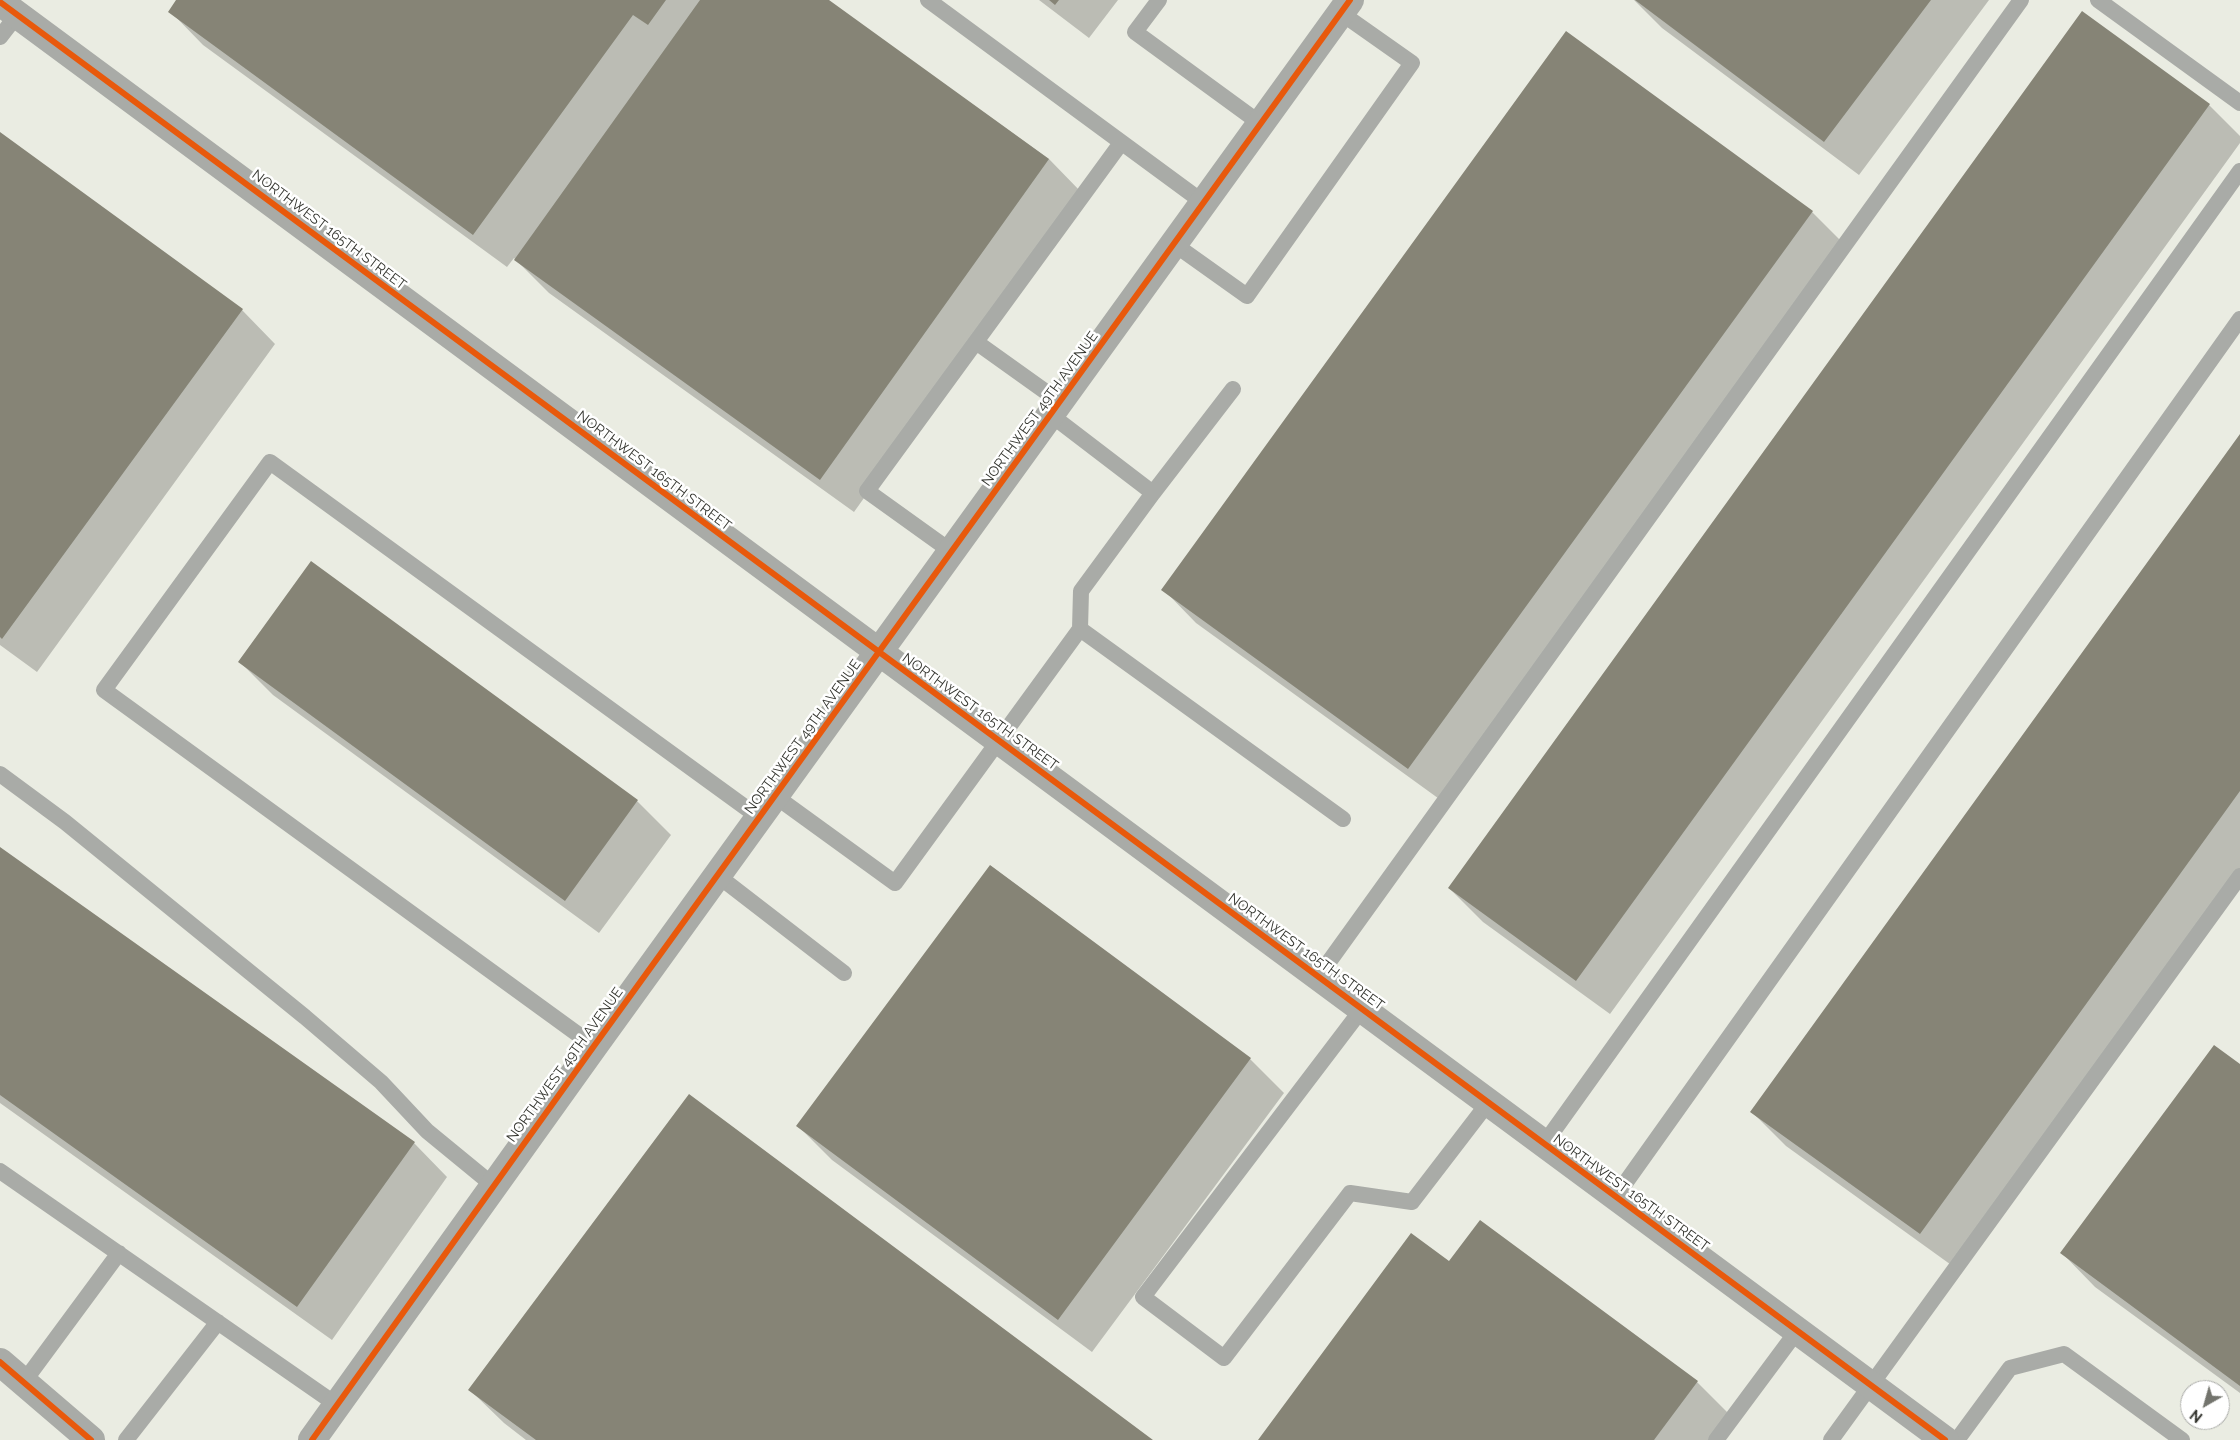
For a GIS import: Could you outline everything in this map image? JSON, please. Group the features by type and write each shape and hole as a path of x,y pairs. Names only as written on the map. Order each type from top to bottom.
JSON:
{"street":[{"name":"NORTHWEST 49TH AVENUE","path":"317,1438 337,1405 594,1046 1346,6"},
{"name":"NORTHWEST 165TH STREET","path":"8,8 1941,1438"},
{"path":"0,1362 91,1440"}],"lane":[{"path":"928,0 1204,203"},
{"path":"1159,0 1135,32 1261,124"},
{"path":"1318,977 2021,0"},
{"path":"2098,0 2240,103"},
{"path":"1174,244 1247,296 1412,63 1346,6"},
{"path":"0,37 8,8"},
{"path":"952,552 867,491 1121,142"},
{"path":"1544,1144 2240,171"},
{"path":"1616,1196 2240,319"},
{"path":"976,342 1154,493"},
{"path":"776,796 895,883 1000,742 1080,629 1080,591 1233,389"},
{"path":"594,1046 104,690 167,603 270,462 760,818"},
{"path":"1080,629 1343,819"},
{"path":"0,774 64,822 305,1017 380,1082 428,1131 494,1186"},
{"path":"717,876 844,973"},
{"path":"1831,1440 2240,876"},
{"path":"1362,1009 1143,1297 1224,1358 1350,1193 1412,1202 1488,1102"},
{"path":"0,1171 337,1405"},
{"path":"23,1383 119,1253"},
{"path":"126,1440 218,1322"},
{"path":"1716,1440 1797,1331"},
{"path":"1941,1438 2010,1368 2064,1354 2182,1440"}],"building":[{"path":"176,0 666,0 648,25 633,15 473,235 168,12"},
{"path":"700,0 829,0 1049,159 820,480 514,260"},
{"path":"1049,0 1059,0 1055,5"},
{"path":"1635,0 1931,0 1824,142"},
{"path":"2082,11 2210,104 1576,981 1448,888"},
{"path":"1566,31 1813,211 1408,769 1161,590"},
{"path":"0,132 243,309 2,639 0,637"},
{"path":"2240,434 2240,791 1920,1234 1750,1112"},
{"path":"311,561 638,800 565,901 238,662"},
{"path":"0,847 415,1142 297,1307 0,1095"},
{"path":"990,865 1251,1058 1058,1320 796,1126"},
{"path":"2214,1045 2240,1064 2240,1386 2060,1253"},
{"path":"689,1094 1153,1440 536,1440 468,1390"},
{"path":"1480,1220 1698,1381 1654,1440 1258,1440 1411,1233 1449,1261"}],"cycle path":[{"path":"312,1440 594,1046 1350,0"},
{"path":"0,2 1945,1440"},
{"path":"0,1362 91,1440"}]}
